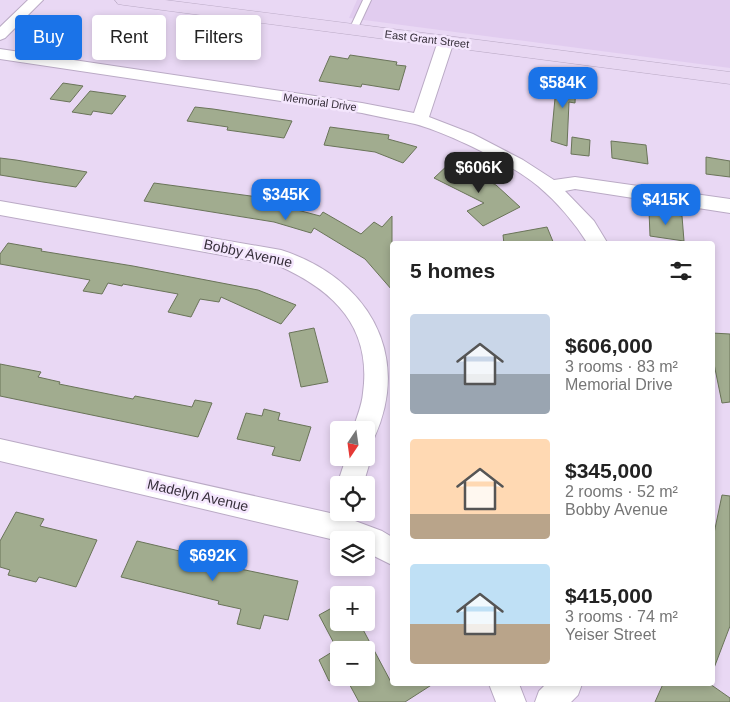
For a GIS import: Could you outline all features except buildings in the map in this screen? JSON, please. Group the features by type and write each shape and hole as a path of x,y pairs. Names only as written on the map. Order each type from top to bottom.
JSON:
{"main road":[{"name":"East Grant Street","path":"124,0 170,3 353,30 730,78"}],"street":[{"path":"0,35 36,0"},
{"path":"420,120 446,41"},
{"name":"Memorial Drive","path":"0,54 362,108 420,120 489,149 544,181 587,226 596,241"},
{"path":"550,187 575,182 730,206"},
{"name":"Bobby Avenue","path":"0,208 281,258 302,266 322,277 340,290 354,307 366,326 373,347 376,369 375,394 368,421"},
{"name":"Madelyn Avenue","path":"0,450 330,518"},
{"name":"Madelyn Avenue","path":"343,521 390,551"},
{"path":"505,686 511,702"},
{"path":"550,702 565,686"}],"lane":[{"path":"353,30 367,0"}],"shaded area":[{"path":"357,0 730,0 730,68 349,18"}]}
